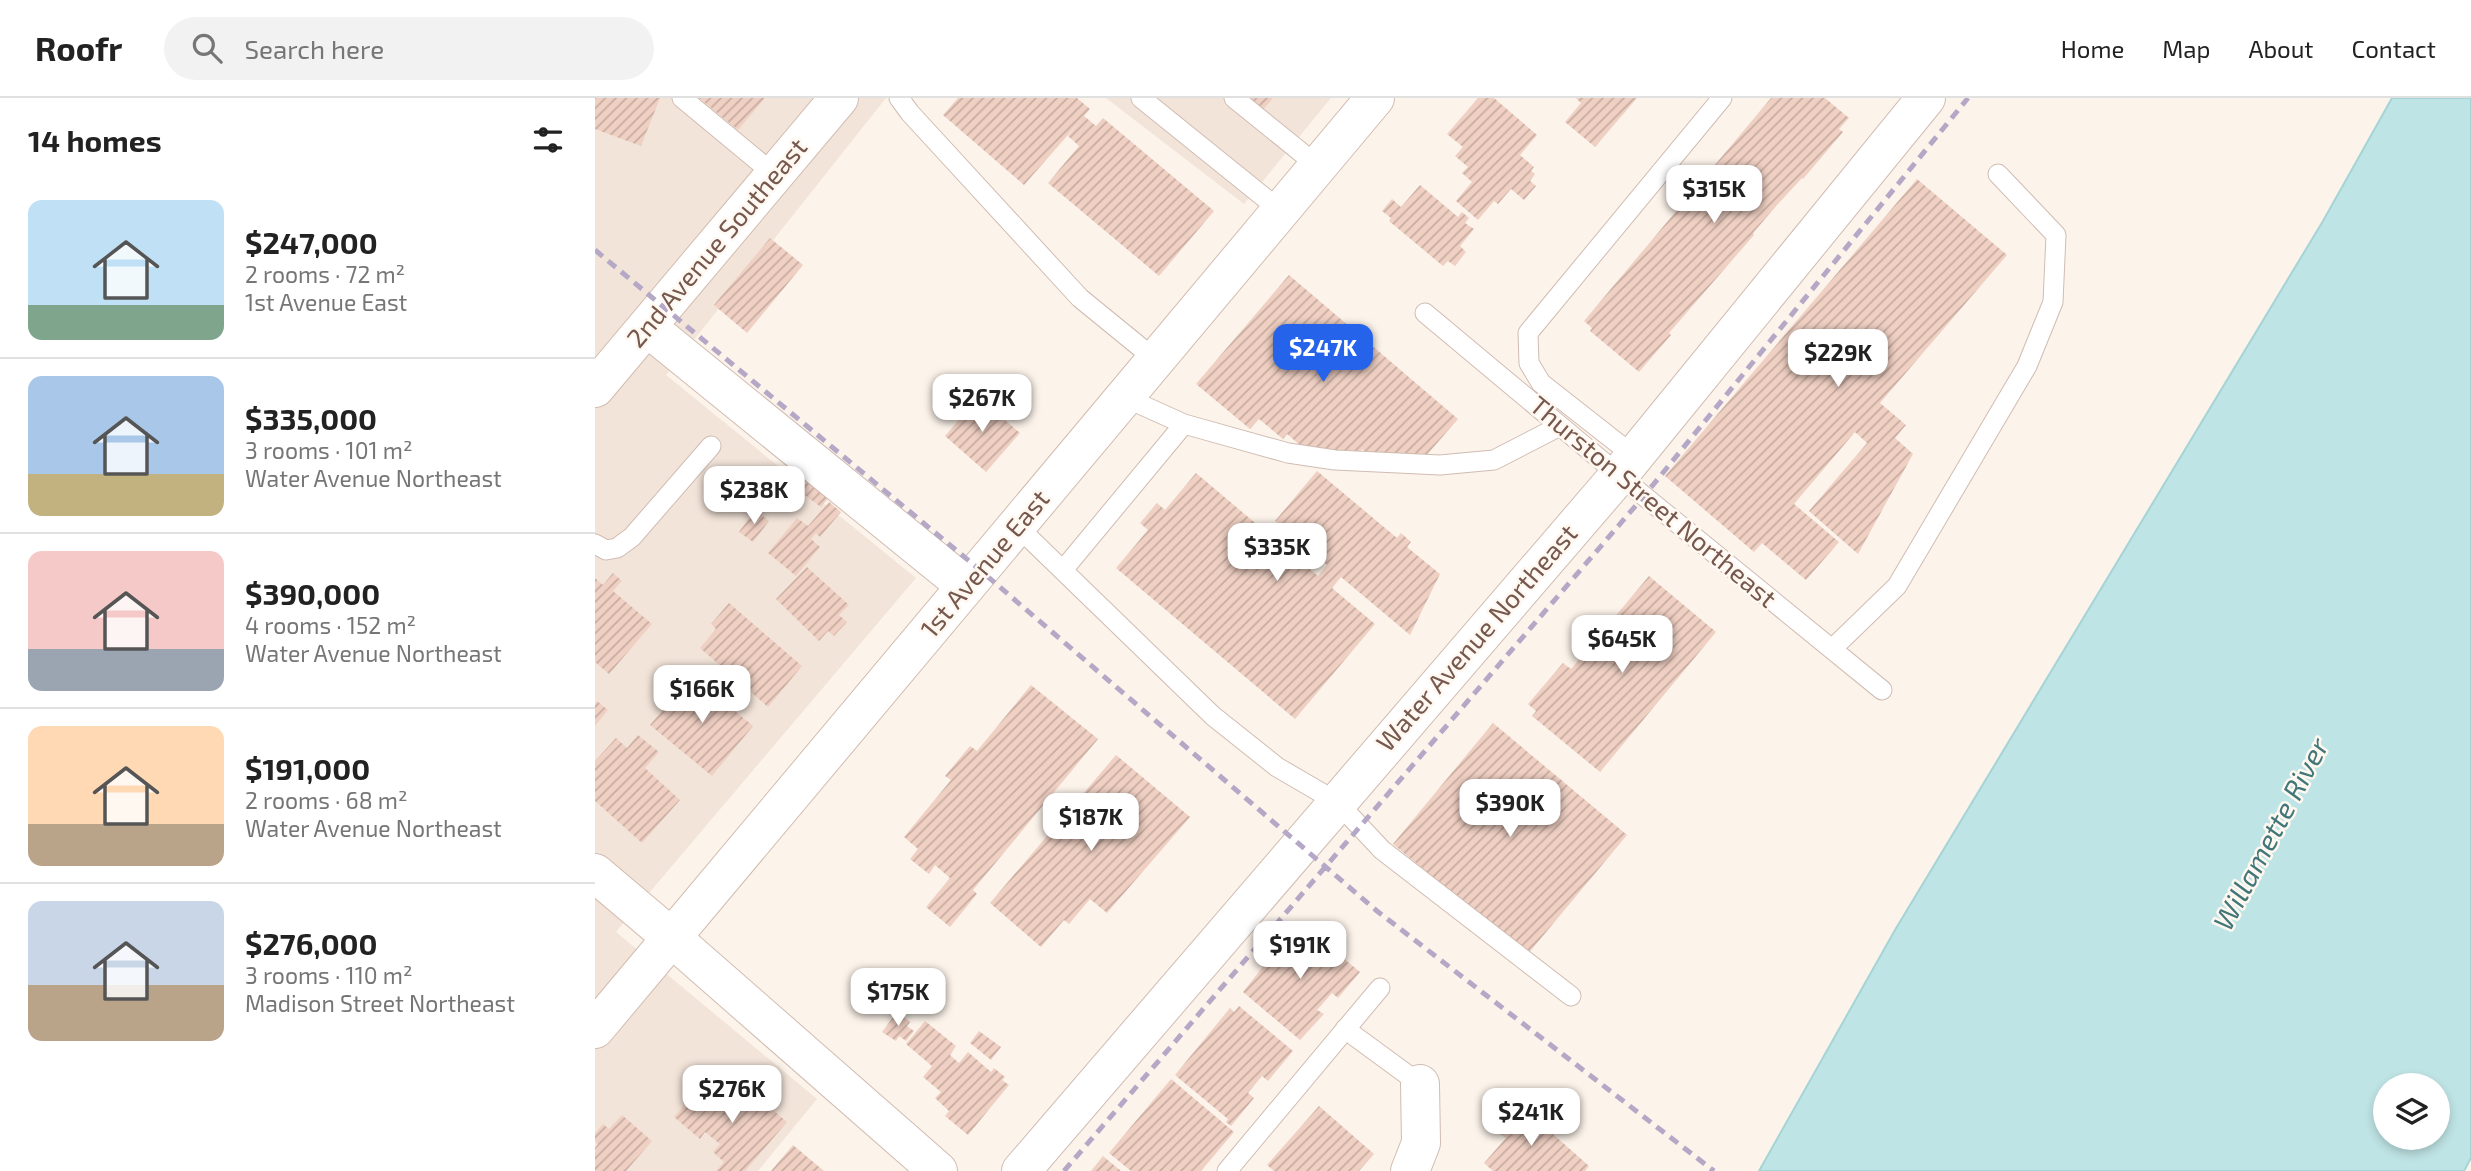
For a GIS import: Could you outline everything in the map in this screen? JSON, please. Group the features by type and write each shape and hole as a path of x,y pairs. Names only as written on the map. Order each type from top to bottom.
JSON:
{"street":[{"name":"2nd Avenue Southeast","path":"595,388 839,98"},
{"name":"1st Avenue East","path":"595,1029 1375,98"},
{"name":"Water Avenue Northeast","path":"1021,1171 1626,465 1914,102"},
{"path":"647,327 966,586"},
{"path":"595,873 938,1171"},
{"path":"1410,1171 1421,1143 1420,1084"}],"lane":[{"path":"682,98 775,175"},
{"path":"899,98 1080,298 1156,360"},
{"path":"1141,98 1280,211"},
{"path":"1234,98 1318,166"},
{"path":"1626,465 1541,383 1528,363 1528,333 1722,98"},
{"path":"1832,649 1897,586 2027,366 2053,302 2056,235 1998,174"},
{"name":"Thurston Street Northeast","path":"1425,313 1560,426 1626,465 1832,649 1882,690"},
{"path":"1125,397 1184,424 1300,455 1335,460 1440,466 1494,460 1560,426"},
{"path":"1063,570 1184,424"},
{"path":"595,544 606,550 617,548 632,537 711,446"},
{"path":"1017,526 1213,716 1277,767 1337,802 1383,850 1571,996"},
{"path":"1227,1171 1380,988"},
{"path":"1345,1029 1420,1084"}],"shaded area":[{"path":"595,98 886,98 666,375 916,578 616,932 817,1099 758,1171 595,1171"},
{"path":"1106,98 1331,98 1244,204"}],"water":[{"name":"Willamette River","path":"2392,98 2471,98 2471,1158 2464,1171 1759,1171 1895,930 2323,221"}],"building":[{"path":"595,98 660,98 641,146 595,129"},
{"path":"699,98 765,98 738,130"},
{"path":"958,98 1077,98 1090,109 1084,116 1096,126 1103,118 1214,211 1159,276 1048,183 1079,146 1068,136 1082,119 1024,185 943,115"},
{"path":"1246,98 1273,98 1262,111"},
{"path":"1478,98 1494,98 1537,135 1520,155 1534,167 1531,171 1535,174 1530,181 1536,186 1524,200 1511,189 1498,204 1494,201 1478,220 1456,201 1472,182 1462,173 1468,167 1455,156 1463,147 1447,134"},
{"path":"1576,98 1637,98 1595,147 1565,122 1581,103"},
{"path":"1771,98 1825,98 1849,118 1839,129 1843,132 1753,233 1639,372 1590,331 1592,328 1584,321"},
{"path":"1917,179 2007,255 1880,403 1906,425 1895,438 1913,454 1858,554 1809,511 1867,443 1855,432 1794,504 1839,542 1806,580 1762,543 1754,552 1665,476"},
{"path":"1420,185 1458,217 1462,212 1469,218 1465,223 1474,229 1460,246 1466,252 1455,266 1448,261 1443,266 1389,221 1391,218 1382,211 1392,199 1401,207"},
{"path":"770,238 803,265 747,333 714,305"},
{"path":"1289,275 1458,419 1425,457 1375,461 1362,449 1354,459 1308,452 1287,434 1283,439 1259,419 1250,429 1196,384"},
{"path":"978,397 1020,433 986,472 945,436"},
{"path":"792,467 830,496 821,507 783,479"},
{"path":"1317,471 1397,538 1401,533 1411,542 1407,547 1440,574 1410,635 1341,577 1332,588 1375,624 1295,719 1116,568 1148,530 1140,523 1157,503 1165,510 1196,473 1318,576 1327,565 1275,521"},
{"path":"829,502 841,512 820,537 816,533 811,539 820,547 796,576 768,553 797,518 808,526"},
{"path":"755,510 769,521 753,542 739,532"},
{"path":"807,567 849,605 839,615 847,622 834,636 828,631 819,641 776,599"},
{"path":"613,573 622,581 613,591 652,624 609,674 595,662 595,578 603,585"},
{"path":"1649,576 1716,632 1600,772 1532,716 1536,711 1528,704 1563,663 1571,669"},
{"path":"729,603 802,666 768,707 700,648 716,629 711,624"},
{"path":"692,675 753,726 712,776 650,725"},
{"path":"1031,685 1098,739 973,890 977,894 950,927 926,907 950,878 935,865 929,874 910,859 918,849 904,837 951,780 945,776 970,746 977,751"},
{"path":"597,701 608,710 595,726 595,704"},
{"path":"1493,723 1627,835 1527,955 1393,844"},
{"path":"638,735 659,752 645,768 680,800 642,843 595,801 595,761 616,738 627,748"},
{"path":"1116,755 1190,817 1107,913 1090,899 1069,924 1064,920 1041,947 990,903"},
{"path":"1302,924 1360,972 1338,998 1332,993 1317,1010 1324,1014 1300,1040 1243,992 1276,950 1278,952"},
{"path":"1239,1006 1293,1051 1268,1081 1262,1076 1248,1093 1254,1098 1231,1126 1226,1122 1228,1119 1175,1075 1230,1008 1234,1012"},
{"path":"897,1012 910,1022 907,1026 914,1031 906,1041 899,1036 896,1041 882,1032"},
{"path":"925,1021 956,1046 950,1055 959,1063 968,1052 991,1072 994,1068 1005,1077 1002,1080 1009,1085 968,1135 945,1116 949,1111 935,1098 941,1092 923,1077 932,1066 906,1044"},
{"path":"979,1031 1001,1047 991,1060 970,1043"},
{"path":"1171,1079 1234,1132 1201,1171 1131,1171 1109,1153"},
{"path":"739,1081 787,1122 745,1171 716,1171 724,1162 713,1152 720,1144 705,1132 700,1139 674,1117 700,1086 720,1103"},
{"path":"1519,1104 1589,1166 1585,1171 1493,1171 1484,1163 1506,1138 1496,1131"},
{"path":"1319,1106 1374,1154 1359,1171 1274,1171 1267,1165"},
{"path":"622,1115 652,1141 626,1171 595,1171 595,1148 598,1144 595,1142 595,1133 603,1124 609,1129"},
{"path":"793,1145 824,1171 771,1171"},
{"path":"1103,1156 1121,1171 1091,1171"}],"railway":[{"path":"1064,1171 1644,496 1968,98"},
{"path":"595,250 980,570 1377,911 1714,1171"}]}
